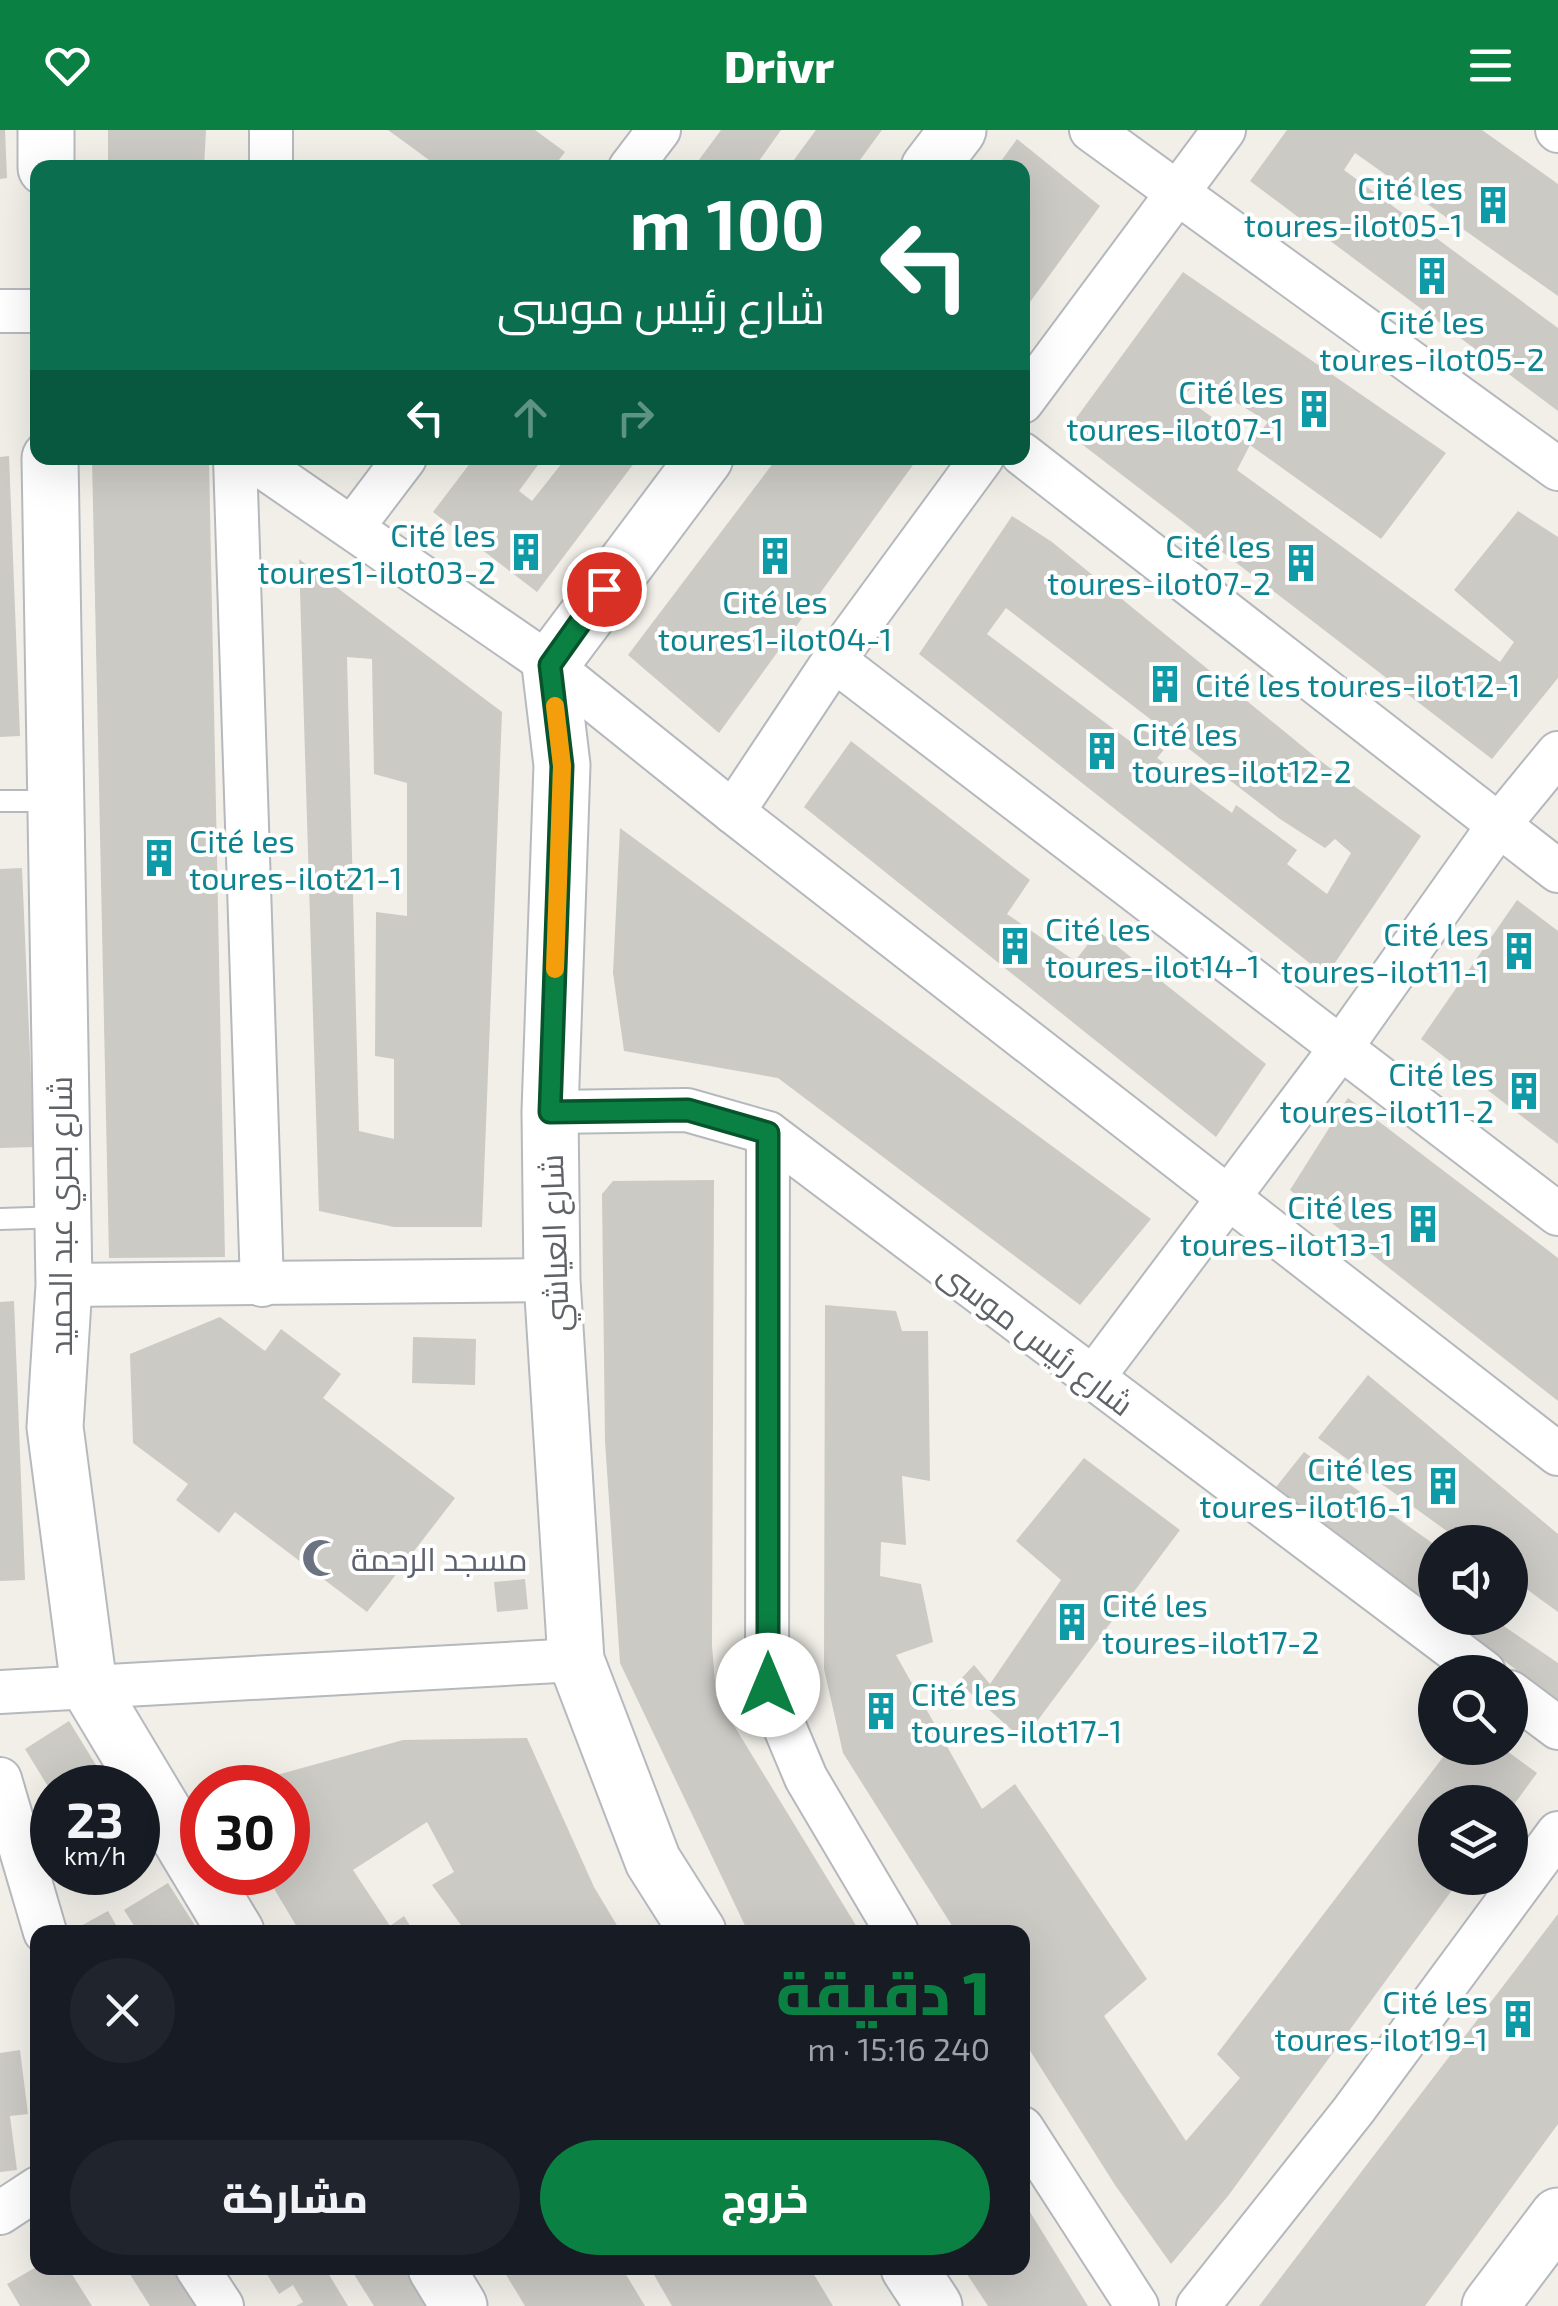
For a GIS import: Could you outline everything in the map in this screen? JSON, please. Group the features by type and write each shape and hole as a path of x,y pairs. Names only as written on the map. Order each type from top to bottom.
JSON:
{"street":[{"path":"46,130 46,160"},
{"path":"271,130 271,160"},
{"path":"935,160 958,130"},
{"path":"1092,130 1558,469"},
{"path":"1030,391 1224,130"},
{"path":"0,311 30,311"},
{"path":"1030,460 1558,871"},
{"name":"شارع بحري عبد الحميد","path":"50,465 64,1285 55,1427 89,1688 232,1925"},
{"path":"236,465 262,1284"},
{"path":"260,465 550,665 1558,1454"},
{"path":"352,528 401,465"},
{"path":"550,665 700,465"},
{"path":"733,812 834,660 977,465"},
{"path":"834,660 1558,1214"},
{"name":"شارع العياشي","path":"550,665 562,766 550,1112 552,1280 576,1660 653,1860 694,1925"},
{"path":"1092,1379 1340,1049 1498,826 1558,753"},
{"name":"شارع رئيس موسى","path":"550,1112 688,1110 768,1133 1461,1655"},
{"path":"768,1133 768,1685 806,1778 893,1925"},
{"path":"64,1285 552,1280"},
{"path":"0,1692 576,1660"},
{"path":"1528,1706 1558,1728"},
{"path":"0,1779 43,1925"},
{"path":"1198,2306 1353,2111 1558,1833"},
{"path":"1030,2140 1137,2306"},
{"path":"0,2212 30,2193"},
{"path":"1490,2306 1558,2216"},
{"path":"202,2275 222,2306"},
{"path":"440,2275 459,2306"},
{"path":"914,2275 934,2306"}],"lane":[{"path":"0,801 56,801"},
{"path":"0,1219 62,1217"}],"building":[{"path":"0,130 5,130 7,178 0,179"},
{"path":"108,130 206,130 204,160 108,160"},
{"path":"388,130 535,130 565,152 559,160 429,160"},
{"path":"721,130 781,130 760,160 699,160"},
{"path":"816,130 882,130 860,160 794,160"},
{"path":"1287,130 1482,130 1558,184 1558,296 1355,153 1344,170 1558,328 1558,411 1250,181"},
{"path":"1017,139 1100,206 1030,302 1030,160 1002,160"},
{"name":"Cité les toures-ilot07-2","path":"1183,272 1446,453 1381,539 1250,445 1237,470 1500,662 1514,642 1454,590 1518,511 1558,537 1558,678 1492,759 1066,432","holes":["1200,380 1268,422 1250,445 1183,396"]},
{"path":"9,456 20,736 0,737 0,457"},
{"name":"Cité les toures-ilot21-1","path":"92,465 209,465 225,1257 109,1258"},
{"name":"Cité les toures1-ilot03-2","path":"469,465 538,465 519,491 532,501 560,465 633,465 537,592 433,512"},
{"name":"Cité les toures1-ilot04-1","path":"772,465 913,465 719,733 628,655"},
{"name":"Cité les toures-ilot12-2","path":"1012,516 1052,542 1318,759 1421,836 1326,976 919,654","holes":["1006,608 1280,819 1325,848 1335,839 1351,853 1327,894 1287,864 1297,850 1236,805 1232,813 1157,758 1169,744 1141,729 1131,742 987,634"]},
{"path":"299,559 502,712 482,1227 394,1227 319,1211","holes":["347,657 372,659 374,774 407,783 407,916 376,912 375,1056 394,1059 394,1139 359,1131"]},
{"name":"Cité les toures-ilot14-1","path":"851,741 1030,880 1007,914 1075,961 1098,931 1266,1064 1216,1137 804,807"},
{"path":"620,828 1151,1219 1080,1305 778,1078 624,1051 613,973"},
{"path":"22,868 34,1147 0,1148 0,869"},
{"name":"Cité les toures-ilot11-2","path":"1517,900 1558,931 1558,1144 1421,1039"},
{"name":"Cité les toures-ilot13-1","path":"1348,1098 1558,1258 1558,1401 1290,1190"},
{"path":"714,1180 712,1645 716,1696 856,1925 745,1925 620,1663 605,1441 602,1194 613,1181"},
{"path":"14,1301 25,1580 0,1581 0,1302"},
{"name":"Cité les toures-ilot17-1","path":"825,1305 896,1311 902,1331 928,1331 930,1481 902,1476 906,1545 881,1542 880,1576 921,1584 933,1642 896,1655 982,1809 1015,1784 1147,1979 1104,2016 1186,2141 1240,2078 1217,2054 1418,1790 1418,1895 1449,1895 1228,2196 1171,2264 1115,2185 1030,2051 1030,1925 952,1925 843,1753 824,1669"},
{"path":"220,1317 265,1351 281,1329 341,1374 323,1398 455,1498 367,1612 235,1512 219,1533 176,1500 188,1484 133,1443 130,1354"},
{"path":"413,1337 476,1339 475,1385 412,1383"},
{"name":"Cité les toures-ilot16-1","path":"1368,1375 1558,1534 1558,1612 1528,1590 1528,1525 1438,1525 1318,1438"},
{"name":"Cité les toures-ilot16-1","path":"1304,1452 1418,1533 1418,1598 1272,1492"},
{"name":"Cité les toures-ilot17-2","path":"1084,1458 1180,1530 1023,1740 958,1682 974,1665 990,1684 1061,1580 1016,1541"},
{"path":"525,1579 528,1609 497,1612 494,1582"},
{"path":"1468,1635 1517,1635 1558,1663 1558,1700 1528,1678 1528,1655 1496,1655"},
{"path":"69,1721 96,1765 35,1765 25,1749"},
{"path":"527,1738 594,1887 617,1925 461,1925 432,1885 454,1872 427,1822 353,1870 389,1925 296,1925 278,1895 310,1895 310,1766 403,1740"},
{"name":"Cité les toures-ilot17-1","path":"1437,1765 1526,1765 1537,1773 1528,1785 1422,1785"},
{"path":"168,1883 195,1925 134,1925 124,1910 148,1895 160,1895 160,1888"},
{"path":"108,1911 116,1925 83,1925"},
{"name":"Cité les toures-ilot19-1","path":"1558,1914 1558,2124 1425,2306 1259,2306"},
{"path":"404,1916 410,1925 391,1925"},
{"path":"20,2050 28,2114 10,2116 17,2170 0,2172 0,2053"},
{"path":"1030,2212 1088,2306 988,2306 968,2275 1030,2275"},
{"path":"30,2271 30,2275 72,2275 92,2306 20,2306 7,2284"},
{"path":"130,2275 185,2275 205,2306 150,2306"},
{"path":"267,2275 329,2275 348,2306 296,2306 303,2302 293,2285 279,2294"},
{"path":"354,2275 415,2275 435,2306 374,2306"},
{"path":"506,2275 626,2275 645,2306 525,2306"},
{"path":"654,2275 814,2275 833,2306 672,2306"}],"slow traffic":[{"path":"555,706 562,766 555,969"}],"place":[{"name":"Cité les toures-ilot05-1","path":"1493,205"},
{"name":"Cité les toures-ilot05-2","path":"1432,276"},
{"name":"Cité les toures-ilot07-1","path":"1314,409"},
{"name":"Cité les toures1-ilot03-2","path":"526,552"},
{"name":"Cité les toures1-ilot04-1","path":"775,556"},
{"name":"Cité les toures-ilot07-2","path":"1301,563"},
{"name":"Cité les toures-ilot12-1","path":"1165,684"},
{"name":"Cité les toures-ilot12-2","path":"1102,751"},
{"name":"Cité les toures-ilot21-1","path":"159,858"},
{"name":"Cité les toures-ilot14-1","path":"1015,946"},
{"name":"Cité les toures-ilot11-1","path":"1519,951"},
{"name":"Cité les toures-ilot11-2","path":"1524,1091"},
{"name":"Cité les toures-ilot13-1","path":"1423,1224"},
{"name":"Cité les toures-ilot16-1","path":"1443,1486"},
{"name":"مسجد الرحمة","path":"321,1558"},
{"name":"Cité les toures-ilot17-2","path":"1072,1622"},
{"name":"Cité les toures-ilot17-1","path":"881,1711"},
{"name":"Cité les toures-ilot19-1","path":"1518,2019"}],"route":[{"path":"604,589 550,665 562,766 550,1112 688,1110 768,1133 768,1685"}]}
